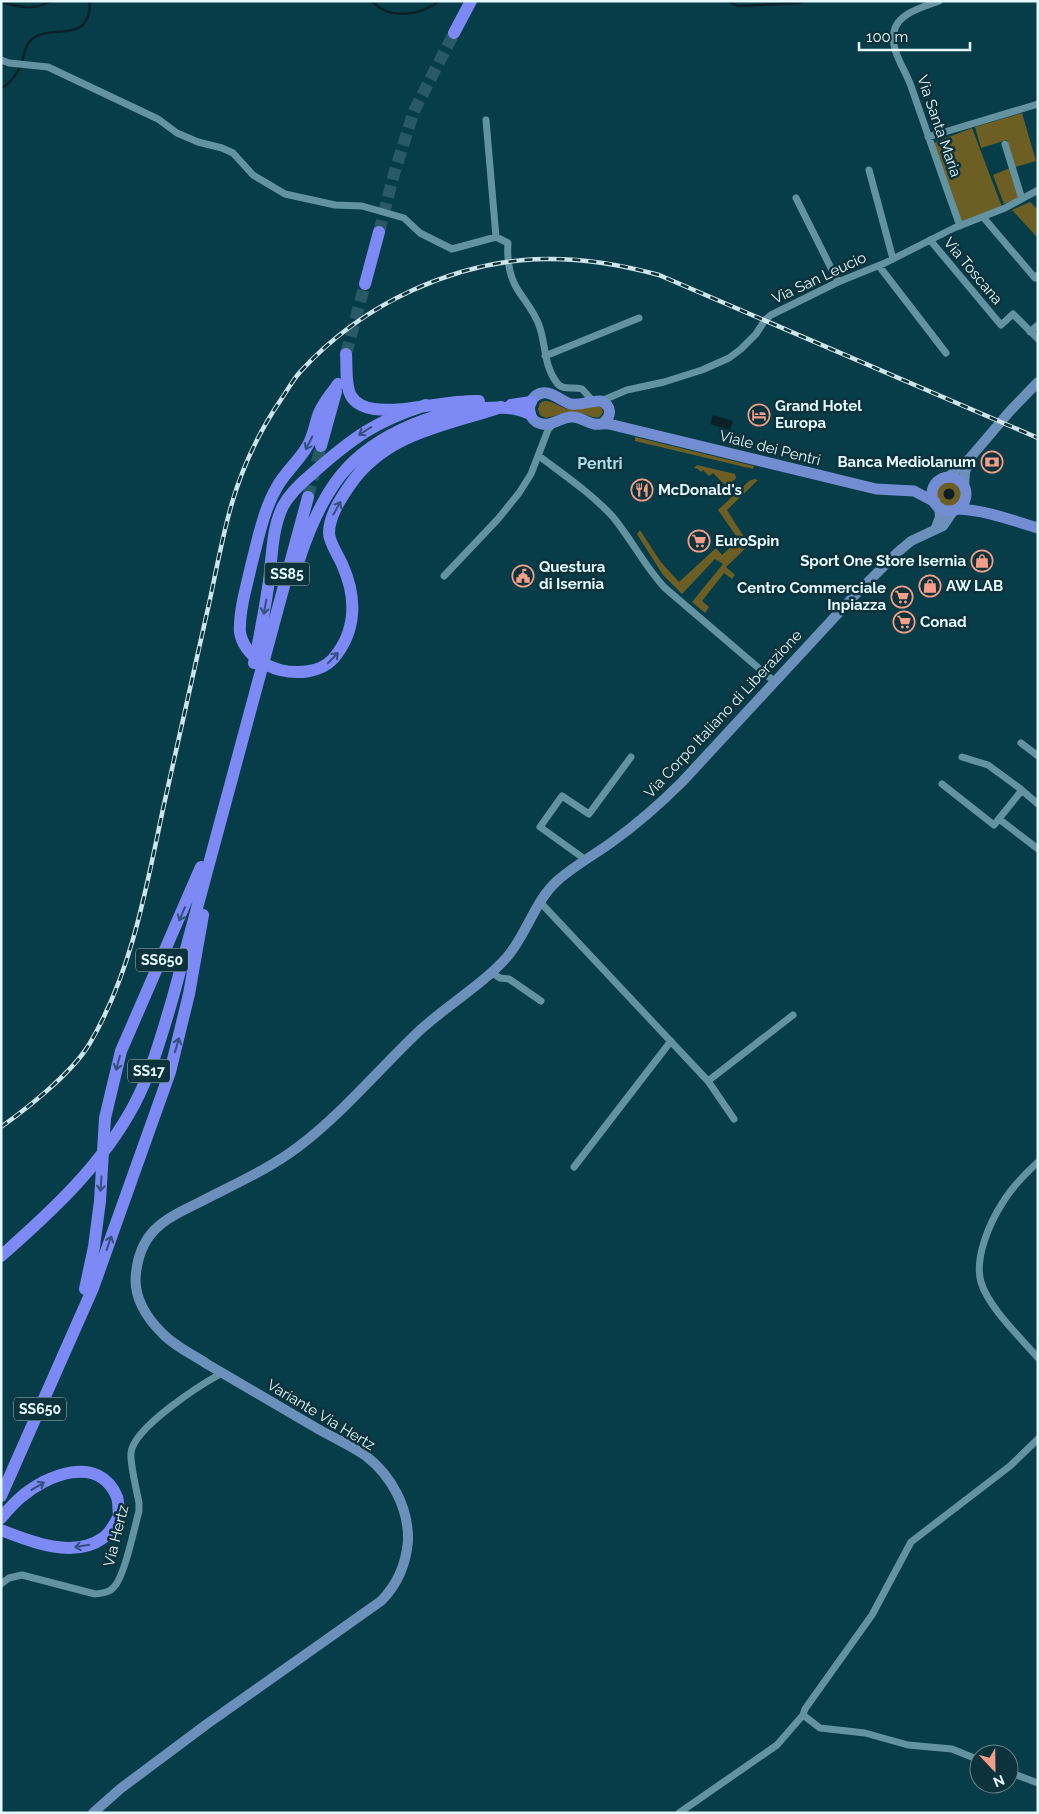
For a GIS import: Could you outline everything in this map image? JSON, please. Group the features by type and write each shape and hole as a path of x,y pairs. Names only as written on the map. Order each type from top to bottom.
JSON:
{"highway":[{"path":"454,33 471,1"},
{"path":"365,284 379,232"},
{"path":"322,446 346,354 348,387 351,396 364,407 374,409 477,401 513,405 533,413"},
{"path":"338,384 320,410 307,448 277,486 269,502 242,606 240,634 246,648 265,664 288,671 313,671 329,664 347,638 353,619 352,599 343,566 329,534 330,520 361,470 387,449 430,428 467,419 502,407"},
{"path":"250,708 253,670 277,527 283,506 305,480 355,438 397,415 426,406"},
{"path":"266,652 281,624 295,571 308,533 336,483 352,464 390,436 425,420 459,410 502,407 533,413"},
{"name":"SS85","path":"258,682 308,497"},
{"name":"SS17","path":"1,1256 35,1226 88,1173 134,1105 161,1038 258,682"},
{"name":"SS650","path":"78,1322 94,1247 100,1201 105,1118 121,1051 200,869 214,819 225,804"},
{"name":"SS650","path":"1,1496 96,1279 170,1072 190,994 215,841"},
{"path":"1,1518 20,1498 39,1484 58,1476 79,1471 97,1474 107,1482 117,1498 119,1516 114,1526 104,1538 88,1546 67,1548 42,1544 4,1531"}],"main road":[{"path":"533,413 535,397 542,393 550,393 574,404 603,409"},
{"name":"Viale dei Pentri","path":"533,413 550,424 570,417 581,418 598,424 603,409 620,427 876,489 914,491 944,479"},
{"path":"989,514 976,505 956,479 944,479 936,484 933,490 937,505 948,511 970,510 1038,528"},
{"path":"956,510 965,501 965,489"},
{"name":"Viale dei Pentri","path":"914,491 937,505"}],"street":[{"name":"Via Santa Maria","path":"939,1 905,16 898,22 894,31 894,43 960,226"},
{"path":"1,60 9,63 48,67 158,119 177,133 233,153 253,175 285,194 336,205 362,206 404,218 420,233 452,249 496,237 508,244 511,276 533,311 540,327 548,369 562,387 582,389 603,409"},
{"path":"928,137 1038,104"},
{"path":"486,120 496,237"},
{"path":"1005,144 1022,199"},
{"path":"868,170 893,259"},
{"name":"Via San Leucio","path":"603,409 618,394 702,370 729,358 756,334 765,320 771,315 838,282 879,266 960,226 1005,208 1038,190"},
{"path":"796,198 838,282"},
{"path":"983,217 1035,278 1038,275"},
{"name":"Via Toscana","path":"930,240 1001,325 1013,314 1038,339"},
{"path":"879,266 946,353"},
{"path":"545,356 639,318"},
{"path":"1030,332 1038,325"},
{"path":"944,479 970,458 1010,411 1038,382"},
{"path":"572,388 577,396 574,404"},
{"path":"533,413 543,430 545,438"},
{"path":"444,576 498,519 519,493 531,474 545,438 556,422"},
{"path":"539,456 584,491 611,516 628,536 651,571 665,588 775,682"},
{"path":"965,489 965,472 970,458"},
{"path":"934,531 940,517 937,505"},
{"name":"Via Corpo Italiano di Liberazione","path":"299,1146 352,1099 421,1030 492,973 520,940 540,902 558,881 651,812 682,782 855,595 898,552 911,541 942,526 956,510"},
{"path":"1021,743 1038,756"},
{"path":"586,860 540,827 562,796 589,814 631,757"},
{"path":"962,757 988,766 1038,804"},
{"path":"942,784 994,825 1022,790"},
{"path":"998,819 1038,849"},
{"path":"540,902 708,1081 734,1119"},
{"path":"492,973 500,978 509,979 541,1000"},
{"path":"708,1081 793,1015"},
{"path":"574,1167 671,1041"},
{"name":"Variante Via Hertz","path":"93,1813 120,1789 207,1724 381,1601 390,1592 404,1564 408,1532 406,1517 392,1484 380,1470 366,1456 172,1342 149,1318 137,1295 135,1280 139,1257 143,1246 160,1224 261,1171 299,1146"},
{"path":"1038,1162 1018,1182 1003,1203 988,1231 979,1261 981,1281 990,1301 1038,1358"},
{"name":"Via Hertz","path":"1,1584 9,1578 22,1575 95,1594 106,1592 113,1588 120,1577 139,1511 130,1454 134,1444 143,1432 166,1410 222,1373"},
{"path":"679,1813 777,1746 804,1715 805,1709 872,1615 911,1542 1010,1466 1038,1439"},
{"path":"804,1715 820,1728 865,1733 908,1745 952,1750 969,1756"},
{"path":"1019,1776 1038,1783"}],"shaded area":[{"path":"1022,113 1036,161 1015,167 1007,140 981,148 975,127"},
{"path":"972,128 1002,207 961,223 931,144"},
{"path":"1010,168 1019,198 1004,204 993,175"},
{"path":"1030,202 1038,210 1038,234 1036,236 1012,210"},
{"path":"544,401 568,409 601,407 603,412 600,417 570,413 546,418 540,415 538,409 540,403"},
{"path":"635,437 754,466 753,469 635,441"},
{"path":"697,465 735,474 736,478 727,487 713,473 709,476 703,470 701,472 694,468"},
{"path":"758,480 727,510 749,545 726,567 735,575 732,579 724,573 702,601 709,607 705,613 692,602 723,564 715,559 682,594 663,575 637,534 640,530 660,561 679,582 716,548 722,555 739,540 718,510 749,481"},
{"path":"947,481 956,483 961,490 961,498 956,505 950,507 944,506 937,497 940,485"}],"water":[{"path":"713,415 733,421 730,430 710,424"},
{"path":"949,488 955,494 949,500 943,494"}],"waterway":[{"path":"1,2 20,7 32,7 51,1"},
{"path":"1,88 9,83 18,71 26,46 31,40 39,35 77,29 84,24 88,15 90,1"},
{"path":"372,1 388,11 406,14 423,10 439,1"},
{"path":"728,1 738,6 800,3 804,1"}],"tunnel":[{"path":"379,232 394,174 414,111 454,33"},
{"path":"346,354 365,284"},
{"path":"308,497 321,446"}],"railway":[{"path":"1,1127 50,1088 73,1066 90,1043 117,987 144,899 232,503 253,448 266,423 297,375 338,336 367,315 413,290 444,277 505,262 565,259 627,267 659,275 1038,438"}],"place":[{"name":"Grand Hotel Europa","path":"759,415"},
{"name":"Banca Mediolanum","path":"992,462"},
{"name":"McDonald's","path":"642,490"},
{"name":"EuroSpin","path":"699,541"},
{"name":"Sport One Store Isernia","path":"982,561"},
{"name":"Questura di Isernia","path":"523,576"},
{"name":"AW LAB","path":"930,586"},
{"name":"Centro Commerciale Inpiazza","path":"902,597"},
{"name":"Conad","path":"904,622"}],"district":[{"name":"Pentri","path":"600,463"}]}
